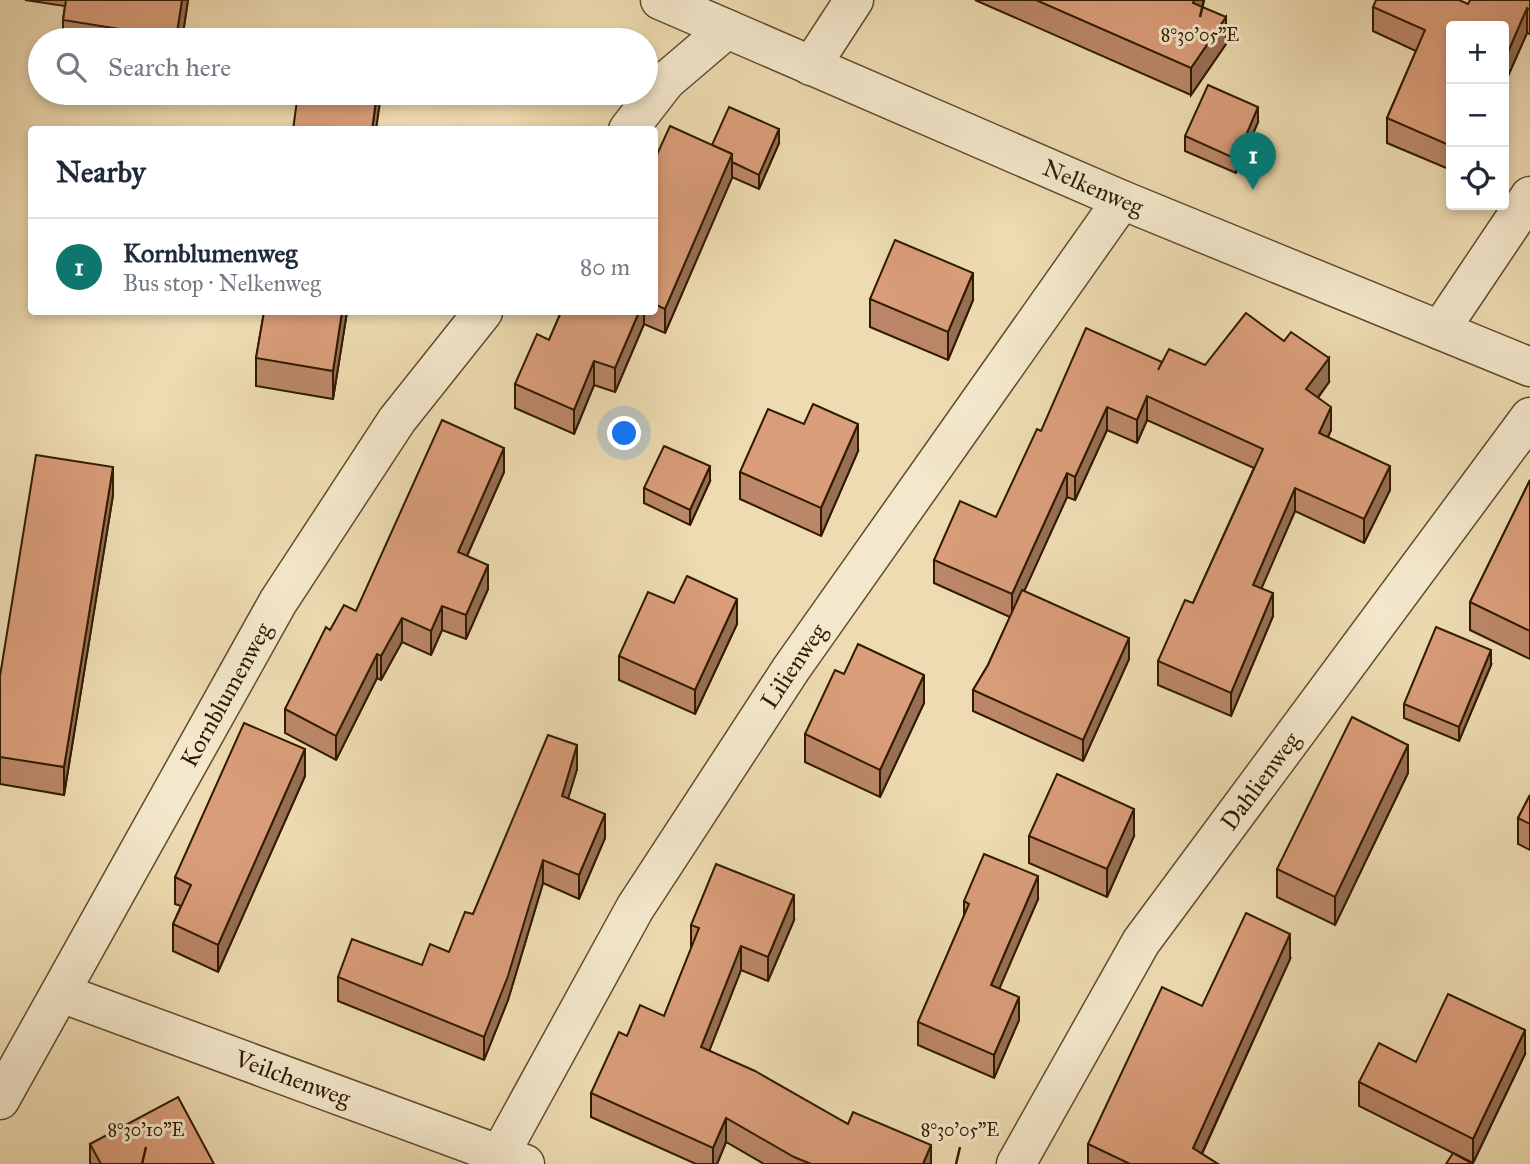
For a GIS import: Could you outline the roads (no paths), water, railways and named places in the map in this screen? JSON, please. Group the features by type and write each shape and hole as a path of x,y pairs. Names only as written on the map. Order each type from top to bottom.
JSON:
{"street":[{"name":"Nelkenweg","path":"660,0 1122,200 1530,367"},
{"path":"811,66 854,0"},
{"path":"658,91 666,81 727,29"},
{"path":"631,126 647,105"},
{"path":"1440,330 1530,196"},
{"name":"Lilienweg","path":"513,1159 635,908 784,680 1122,200"},
{"name":"Kornblumenweg","path":"0,1100 278,602 397,420 481,315"},
{"name":"Dahlienweg","path":"1016,1164 1141,942 1530,417"},
{"name":"Veilchenweg","path":"61,993 513,1159"}],"place":[{"name":"Kornblumenweg","path":"1253,190"}]}
